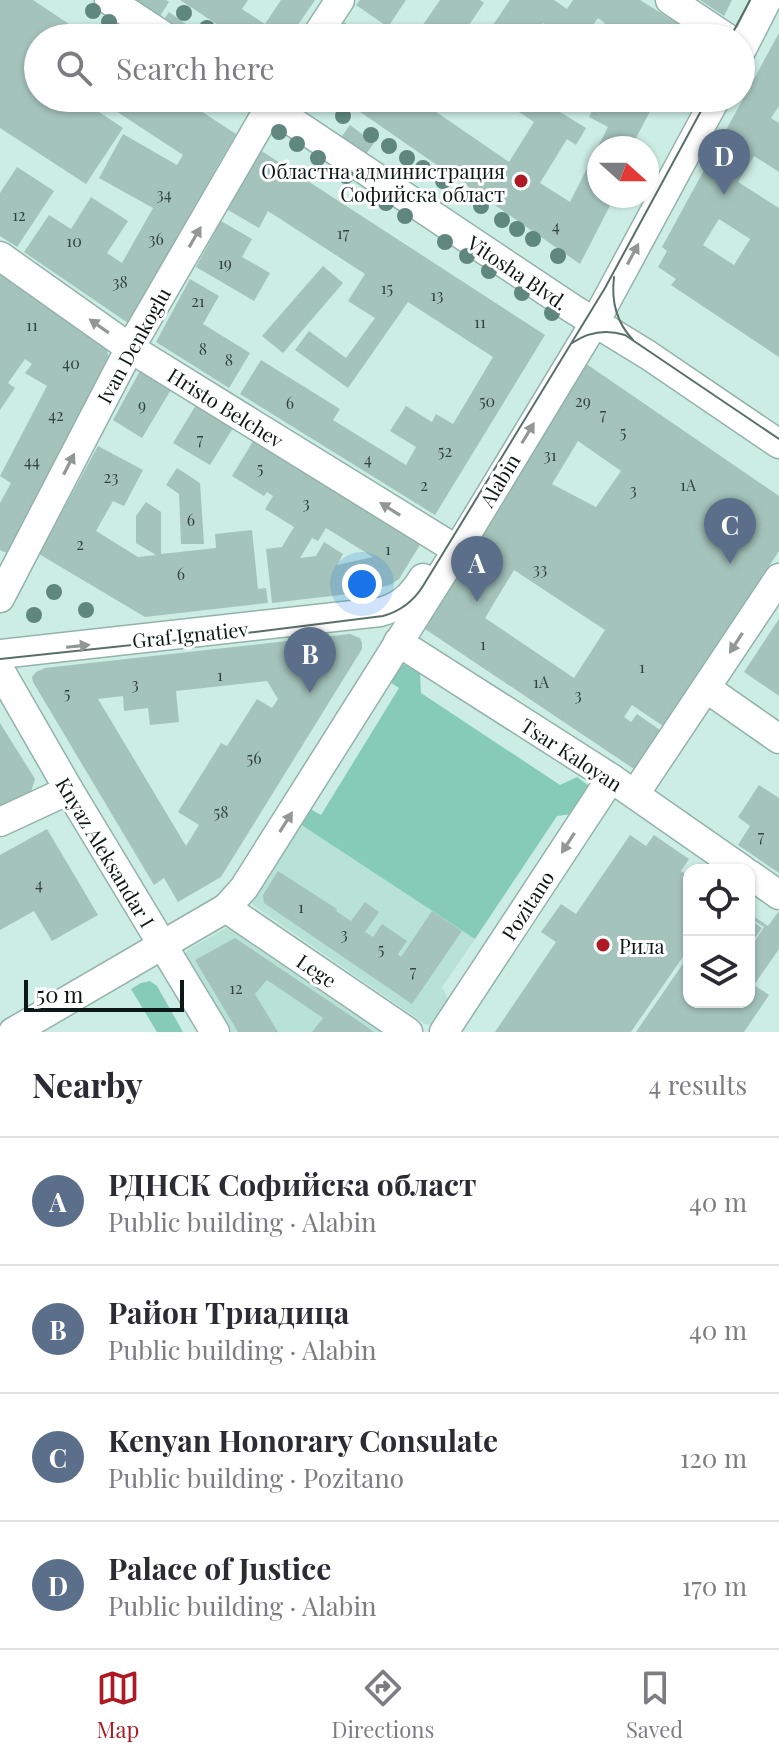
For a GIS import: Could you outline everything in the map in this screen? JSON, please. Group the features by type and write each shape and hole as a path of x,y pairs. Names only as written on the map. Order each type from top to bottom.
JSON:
{"street":[{"path":"109,0 146,24"},
{"path":"324,24 340,0"},
{"path":"670,0 705,24"},
{"path":"752,24 767,0"},
{"name":"Ivan Denkoglu","path":"3,582 261,112"},
{"name":"Vitosha Blvd.","path":"283,112 573,309 648,355 779,444"},
{"name":"Alabin","path":"13,1032 226,908 244,888 398,642 451,546 595,322 708,112"},
{"name":"Hristo Belchev","path":"0,256 130,348 451,546"},
{"name":"Graf Ignatiev","path":"0,654 390,610 414,593 451,546"},
{"path":"635,794 779,578"},
{"name":"Tsar Kaloyan","path":"398,642 611,778 734,864"},
{"name":"Knyaz Aleksandar I","path":"0,670 215,1032"},
{"path":"706,688 779,739"},
{"name":"Pozitano","path":"444,1032 611,778"},
{"path":"0,822 69,790"},
{"path":"755,878 779,895"},
{"name":"Lege","path":"226,908 408,1032"}],"shaded area":[{"path":"402,664 420,673 421,693 560,785 577,777 589,786 578,813 557,816 475,939 297,822 307,807 321,815 399,688 385,679"},
{"path":"297,822 475,939 442,987 450,1003 435,1025 425,1024 253,905 251,897"},
{"path":"233,924 398,1032 228,1032 185,959 185,954"},
{"path":"150,981 157,986 183,1032 157,1032 131,989"}],"building":[{"path":"0,0 33,0 69,24 24,24 24,112 99,112 123,128 86,184 0,128"},
{"path":"136,0 166,0 169,2 160,16"},
{"path":"180,0 248,0 242,9 265,24 217,24"},
{"path":"281,0 315,0 299,24 265,24"},
{"path":"360,0 406,0 390,24 384,24 356,5"},
{"path":"440,0 480,0 484,3 470,24 424,24"},
{"path":"510,0 554,0 567,9 573,0 640,0 679,24 604,24 598,18 594,24 494,24"},
{"path":"700,0 732,0 724,16"},
{"path":"169,12 186,24 165,24 162,22"},
{"path":"779,33 779,106 771,118 779,123 779,172 754,156 738,182 779,208 779,357 671,285 676,279 658,267 667,251 662,247 736,112 755,112 755,77","holes":["719,219 750,239 734,265 703,245"]},
{"path":"117,112 202,112 236,134 128,323 24,252 49,215 71,229 91,197 128,221 107,253 122,263 153,208 99,178 123,134 177,165 183,155"},
{"path":"360,112 436,112 509,162 534,122 519,112 560,112 586,128 576,145 567,139 540,183 570,202 587,168 587,208 609,208 580,264"},
{"path":"592,112 650,112 637,136 603,136 608,127 589,117"},
{"path":"350,125 374,143 364,157 340,139"},
{"path":"260,150 545,335 435,515 240,394 261,360 340,409 333,420 406,465 416,447 390,431 406,406 432,422 436,414 453,424 493,357 408,302 348,388 295,350 309,331 346,358 375,318 348,301 365,274 268,211 259,228 228,210"},
{"path":"17,167 54,191 17,247 0,236 0,193"},
{"path":"221,221 252,239 242,257 270,273 254,301 196,267"},
{"path":"323,266 343,283 283,353 262,336"},
{"path":"0,273 107,350 109,359 7,553 0,550 0,503 11,483 0,476 47,386 25,373 32,364 25,359 8,383 15,388 0,410"},
{"path":"190,279 219,296 203,324 250,353 229,388 156,342"},
{"path":"585,363 779,496 779,551 663,726 632,705 624,717 631,722 637,714 660,730 634,769 425,629","holes":["578,441 621,471 596,507 552,484","514,570 605,630 574,678 485,618"]},
{"path":"141,369 172,388 142,438 113,420"},
{"path":"196,405 233,428 210,465 173,443"},
{"path":"255,438 423,540 399,579 390,585 357,593 272,603 266,549 282,547 294,527 265,509 273,496 267,492 264,496 232,476","holes":["326,528 373,557 337,565 343,554 324,542 316,556 300,558 312,538 318,541"]},
{"path":"98,446 143,470 124,506 113,501 96,531 138,557 156,555 136,543 136,516 146,502 161,512 161,554 216,548 215,534 252,530 258,589 266,588 268,603 145,617 39,554"},
{"path":"177,468 200,483 204,544 181,544 179,494 166,485"},
{"path":"779,619 779,696 744,672"},
{"path":"350,634 360,638 362,643 362,649 221,877 178,902 164,878 154,885 33,682 36,672 45,668","holes":["267,681 278,699 272,708 257,699 227,746 221,743 178,812 199,825 186,846 98,699 123,696 124,711 148,708 150,725 179,722 176,691"]},
{"path":"0,723 35,779 30,795 0,809"},
{"path":"759,785 779,798 779,873 738,845 750,826 738,817"},
{"path":"47,829 98,915 52,941 34,911 0,930 0,855"},
{"path":"630,835 646,846 654,835 689,859 681,871 683,957 631,1032 495,1032 556,942 541,932 561,904 576,914"},
{"path":"278,871 351,921 365,902 379,912 365,932 373,937 382,924 407,941 398,954 401,957 432,911 462,931 412,1004 264,903 263,895"},
{"path":"779,911 779,949 755,984 755,941 764,927 755,921 755,917 768,926"},
{"path":"755,923 762,928 755,938"},
{"path":"235,938 374,1032 312,1032 323,1018 267,980 255,994 278,1032 238,1032 195,960"},
{"path":"683,964 683,1008 755,1008 755,986 769,995 744,1032 636,1032"}],"tram line":[{"path":"737,24 750,0"},
{"path":"0,659 383,616 406,605 423,586 605,288 700,112"},
{"path":"614,277 616,311 622,326 633,340"},
{"path":"572,343 597,333 625,335 779,439"}],"place":[{"name":"Областна администрация Софийска област","path":"521,181"},
{"name":"Palace of Justice","path":"724,195"},
{"name":"Kenyan Honorary Consulate","path":"730,564"},
{"name":"РДНСК Софийска област","path":"477,602"},
{"name":"Район Триадица","path":"310,693"},
{"name":"Рила","path":"603,945"}]}
